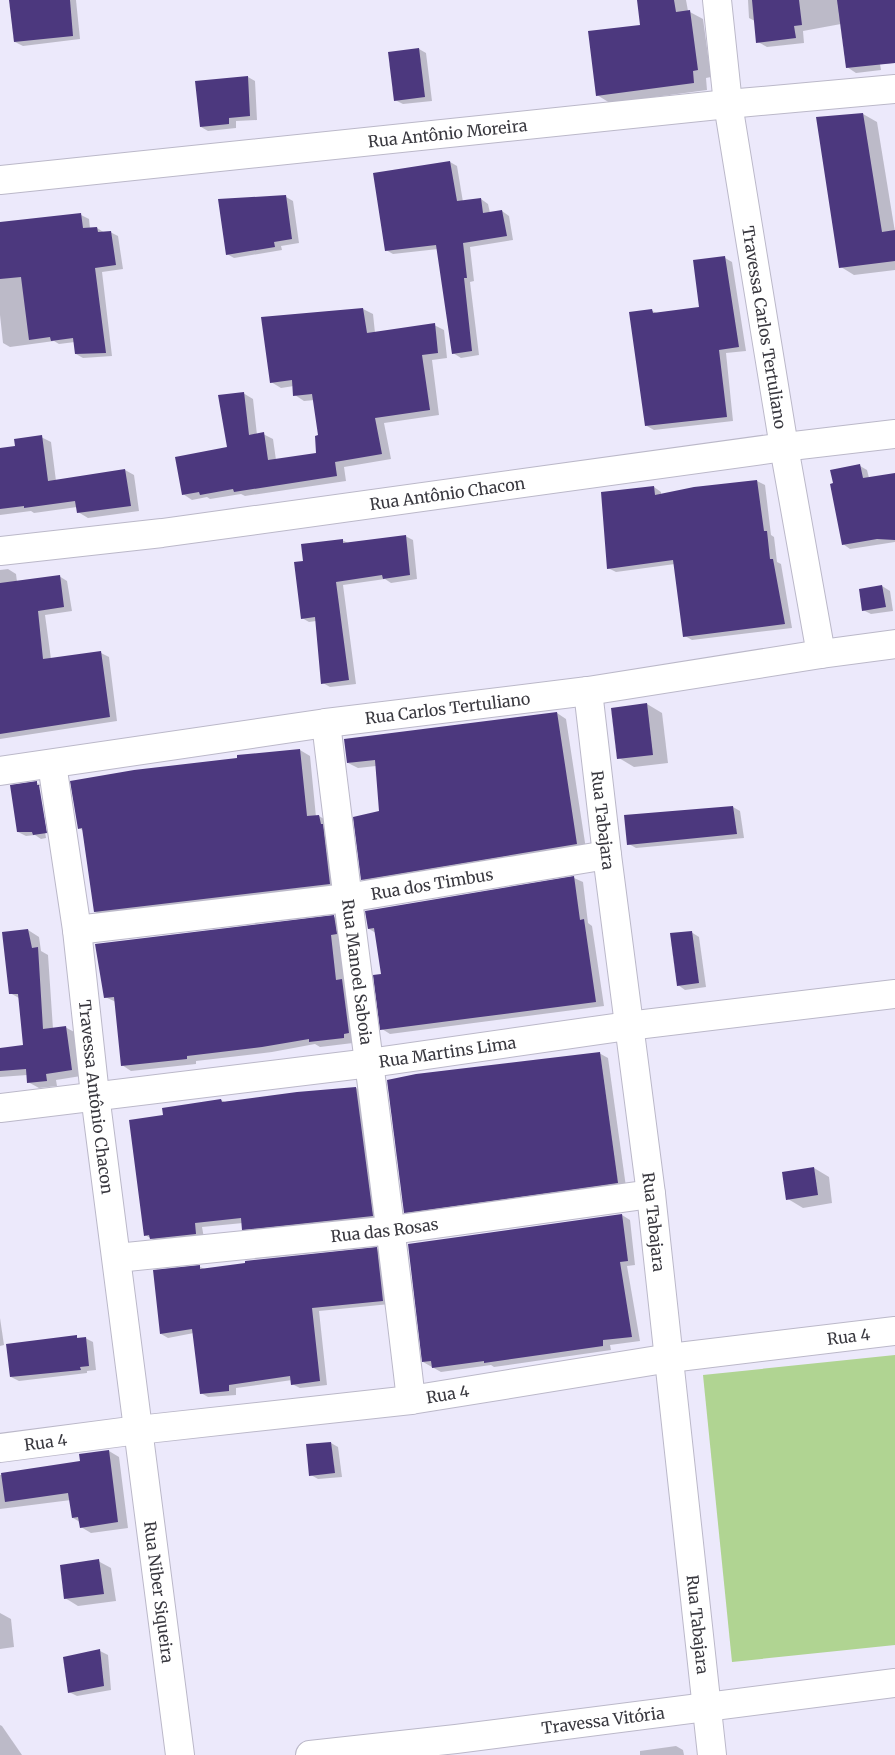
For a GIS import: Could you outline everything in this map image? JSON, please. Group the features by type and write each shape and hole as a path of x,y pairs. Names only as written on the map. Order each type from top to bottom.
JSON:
{"street":[{"name":"Travessa Carlos Tertuliano","path":"717,0 728,104 784,447 821,654"},
{"name":"Rua Antônio Moreira","path":"0,180 728,104 895,89"},
{"name":"Rua Antônio Chacon","path":"0,551 162,533 784,447 895,434"},
{"name":"Rua Carlos Tertuliano","path":"0,770 326,723 588,691 895,644"},
{"name":"Rua Tabajara","path":"588,691 628,1026 651,1194 712,1755"},
{"name":"Rua Manoel Saboia","path":"326,723 346,898 392,1230 411,1400"},
{"name":"Travessa Antônio Chacon","path":"52,764 77,930 95,1095 138,1430"},
{"name":"Rua dos Timbus","path":"77,930 346,898 607,855"},
{"name":"Rua Martins Lima","path":"0,1108 370,1063 628,1026 895,994"},
{"name":"Rua das Rosas","path":"117,1258 392,1230 651,1194"},
{"name":"Rua 4","path":"0,1448 138,1430 411,1400 670,1358 895,1331"},
{"name":"Rua Niber Siqueira","path":"138,1430 180,1755"},
{"name":"Travessa Vitória","path":"310,1755 456,1739 895,1683"}],"green space":[{"path":"895,1355 895,1645 732,1662 703,1375"}],"building":[{"path":"9,0 70,0 73,36 14,42"},
{"path":"637,0 674,0 676,12 690,10 698,70 693,71 694,83 596,96 588,31 640,25"},
{"path":"752,0 799,0 802,25 794,26 796,38 756,43"},
{"path":"837,0 895,0 895,63 846,68"},
{"path":"419,48 425,97 394,101 388,52"},
{"path":"248,76 250,116 229,118 229,124 200,127 195,81"},
{"path":"863,113 882,232 895,230 895,261 839,268 816,117"},
{"path":"450,161 457,201 481,198 483,213 502,210 507,236 463,243 467,278 464,278 472,351 452,354 436,245 385,251 373,173"},
{"path":"286,195 292,239 274,242 275,247 226,255 218,199"},
{"path":"81,213 83,228 97,227 98,232 111,231 116,265 95,268 106,353 75,354 73,338 51,341 50,337 29,340 21,277 0,279 0,222"},
{"path":"725,256 739,347 719,350 727,417 645,426 629,312 652,309 653,313 699,307 693,260"},
{"path":"363,308 367,333 435,323 438,353 422,355 430,410 375,418 382,454 335,462 337,476 234,492 233,489 200,495 199,492 182,495 175,457 227,447 218,395 244,392 249,435 264,432 268,460 316,453 315,436 318,435 312,394 293,396 292,380 270,383 261,317"},
{"path":"42,435 48,481 125,469 131,506 77,513 75,501 24,508 24,506 0,509 0,448 15,446 14,439"},
{"path":"860,464 863,478 895,473 895,540 877,539 842,545 830,484 833,483 830,470"},
{"path":"757,480 764,531 767,531 770,559 773,559 785,624 683,637 673,560 607,569 601,492 654,486 655,495 694,487"},
{"path":"406,535 410,575 383,579 382,575 336,582 349,680 321,684 315,617 301,619 294,562 303,561 301,544 343,539 343,543"},
{"path":"60,575 64,607 38,611 43,659 101,651 110,717 0,734 0,583"},
{"path":"882,585 886,607 862,611 859,589"},
{"path":"647,703 653,755 617,759 611,708"},
{"path":"557,712 577,844 361,880 353,817 379,811 375,760 347,763 344,739"},
{"path":"300,749 307,816 319,815 321,824 323,824 330,884 94,912 82,828 78,829 70,781 134,770 237,758 237,755"},
{"path":"37,781 47,833 33,835 32,832 17,832 10,785"},
{"path":"733,806 737,834 627,845 624,815"},
{"path":"574,876 580,920 584,919 596,1002 380,1030 373,975 381,974 374,928 368,929 365,911"},
{"path":"334,915 337,934 331,935 336,980 342,979 349,1033 344,1034 344,1038 309,1042 309,1039 187,1056 187,1059 121,1066 114,997 104,998 95,944"},
{"path":"28,929 32,948 38,947 43,1029 66,1026 72,1070 46,1074 47,1081 27,1083 26,1069 0,1071 0,1048 23,1045 18,994 9,994 2,932"},
{"path":"692,931 699,983 677,986 670,933"},
{"path":"600,1052 618,1183 404,1213 387,1080 416,1074"},
{"path":"356,1087 373,1216 242,1230 241,1218 195,1223 196,1234 150,1239 149,1235 144,1236 129,1120 163,1115 162,1108 221,1099 222,1102 297,1092"},
{"path":"814,1167 818,1195 786,1200 782,1172"},
{"path":"622,1214 628,1261 620,1262 632,1337 603,1340 603,1346 484,1363 484,1361 432,1368 431,1361 422,1362 408,1244"},
{"path":"377,1247 383,1301 312,1308 320,1381 291,1385 290,1376 229,1385 229,1391 200,1394 192,1329 160,1334 153,1270 200,1265 200,1269 245,1263 245,1261"},
{"path":"77,1335 77,1338 86,1337 89,1366 80,1367 81,1370 10,1377 6,1344"},
{"path":"331,1442 335,1473 309,1476 306,1444"},
{"path":"109,1450 118,1522 80,1528 78,1517 72,1518 68,1493 5,1502 1,1473 80,1461 79,1454"},
{"path":"99,1559 104,1594 64,1599 60,1565"},
{"path":"100,1649 104,1686 68,1693 63,1657"}]}
